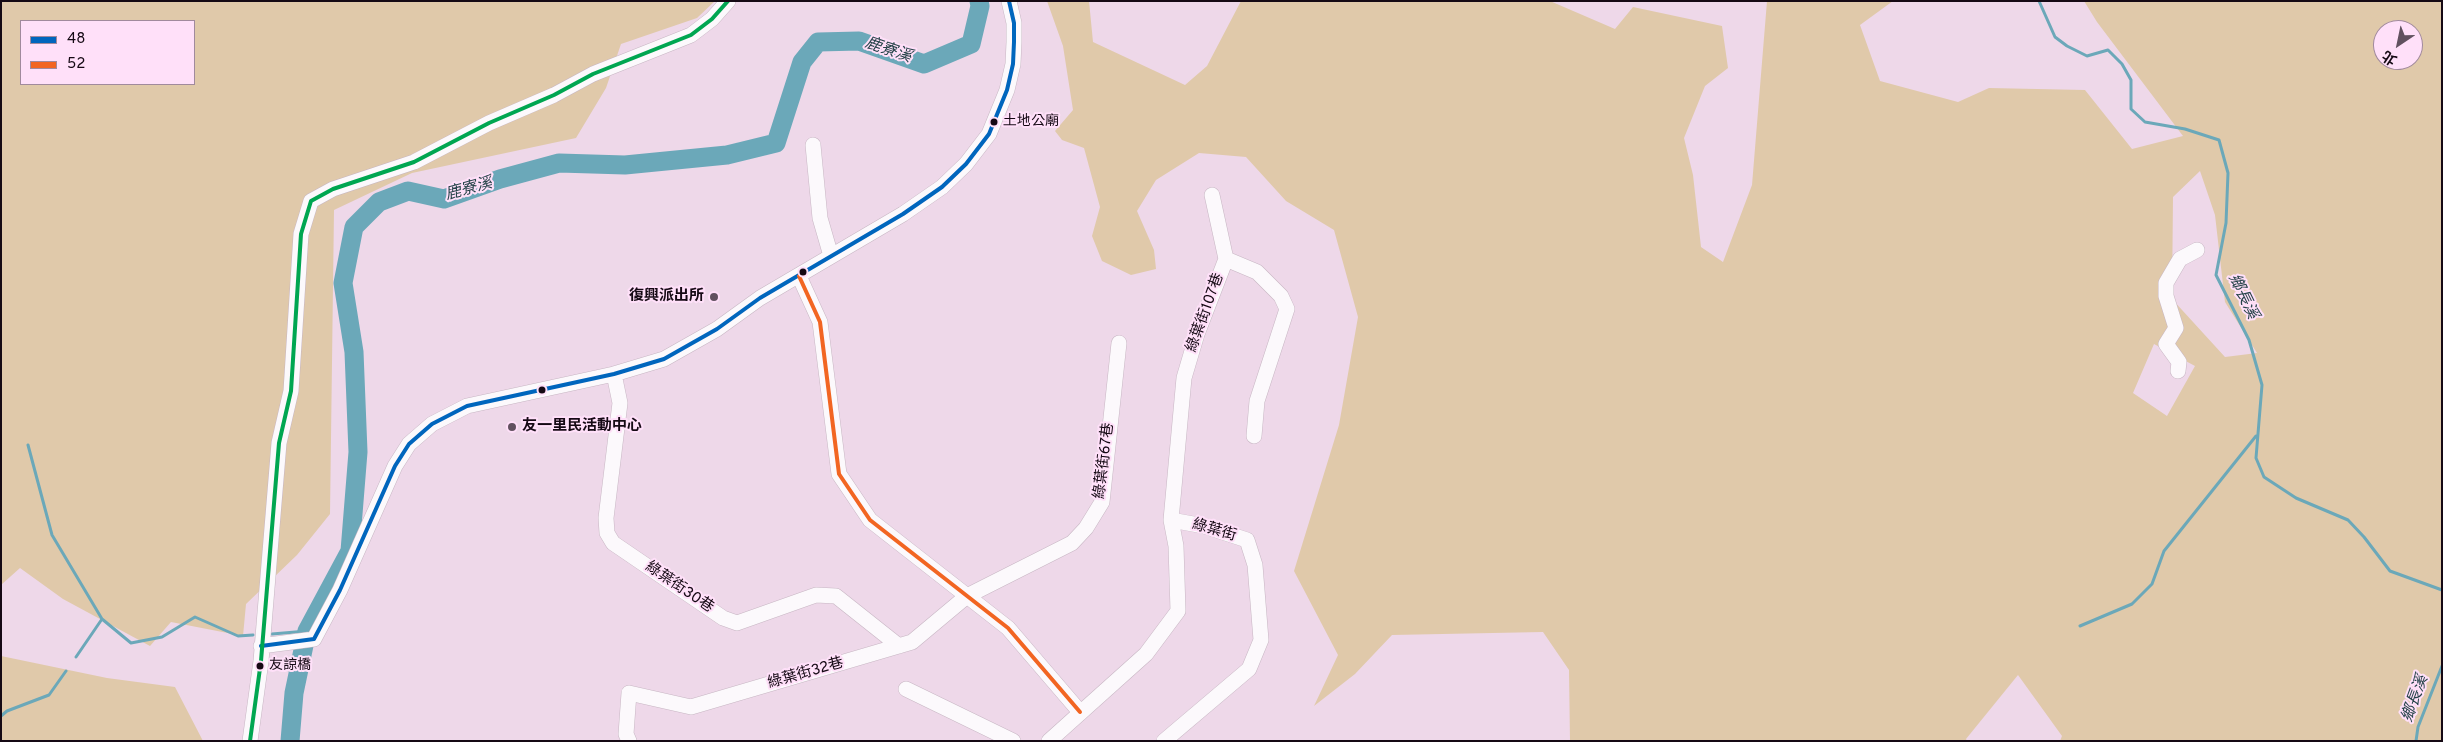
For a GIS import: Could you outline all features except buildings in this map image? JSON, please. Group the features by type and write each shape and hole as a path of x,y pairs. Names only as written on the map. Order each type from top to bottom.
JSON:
{"street":[{"path":"250,741 261,646 279,443 291,391 301,234 311,201 333,188 414,162 489,123 554,95 592,74 691,35 712,19 728,1"},
{"path":"261,646 284,641 314,639 340,590 394,466 409,444 432,424 467,406 614,374 664,360 688,347 760,298 903,214 942,187 966,164 988,134 1007,90 1013,64 1014,24 1009,1"},
{"path":"813,145 820,218 831,256"},
{"path":"1212,195 1226,259"},
{"path":"2178,371 2179,362 2166,344 2176,328 2166,296 2166,283 2180,259 2197,250"},
{"name":"綠葉街107巷","path":"1170,520 1184,378 1197,334 1226,259 1257,272 1281,296 1287,309 1257,401 1254,436"},
{"path":"799,276 820,322 840,474 870,520 1008,628 1080,712"},
{"name":"綠葉街67巷","path":"967,596 1072,543 1086,528 1102,502 1119,343"},
{"name":"綠葉街30巷","path":"614,374 620,403 606,518 607,533 614,543 723,618 737,623 816,595 836,596 899,646"},
{"name":"綠葉街","path":"1048,741 1146,654 1178,611 1176,546 1170,520 1204,526 1247,540 1255,565 1261,640 1249,669 1164,741"},
{"name":"綠葉街32巷","path":"629,741 626,734 629,693 691,707 912,642 967,596"},
{"path":"906,689 1013,741"}],"shaded area":[{"path":"1,1 715,1 697,18 621,44 606,88 576,138 412,173 334,210 330,514 297,555 246,604 243,636 171,622 150,646 63,599 20,568 1,585"},
{"path":"1047,1 1089,1 1093,42 1185,85 1207,66 1241,1 1550,1 1615,29 1633,7 1722,26 1728,68 1705,86 1684,138 1693,175 1701,247 1723,262 1752,185 1767,1 1893,1 1860,25 1880,81 1958,102 1989,88 2085,90 2132,149 2183,136 2097,22 2084,1 2442,1 2442,741 2060,741 2062,736 2018,675 1966,739 1967,741 1570,741 1569,670 1543,632 1392,635 1355,674 1314,706 1338,655 1294,571 1339,425 1358,317 1334,230 1286,201 1246,157 1199,153 1156,180 1137,211 1154,250 1156,269 1131,275 1102,261 1092,236 1100,207 1084,148 1062,140 1055,131 1073,110 1063,46","holes":["2200,171 2215,215 2225,302 2257,353 2225,357 2172,299 2173,197","2154,344 2195,366 2167,416 2133,393"]},
{"path":"1,656 107,678 175,687 203,741 1,741"}],"waterway":[{"name":"鹿寮溪","path":"290,741 294,693 307,631 350,551 358,452 354,352 343,283 354,227 379,202 408,191 444,199 500,179 559,163 625,165 727,155 776,143 802,62 818,42 859,41 924,64 971,44 980,6 979,1"},
{"name":"鄉長溪","path":"2039,1 2055,37 2067,46 2087,56 2108,50 2122,64 2131,80 2131,109 2145,122 2185,129 2219,140 2228,173 2226,223 2216,275 2249,340 2262,385 2256,458 2264,477 2296,498 2348,520 2364,537 2390,571 2442,590"},
{"path":"2080,626 2132,604 2152,584 2164,551 2256,436"},
{"path":"28,445 52,535 102,619"},
{"path":"76,657 102,619 131,643 162,637 195,617 238,636 253,635"},
{"path":"272,634 307,631"},
{"name":"鄉長溪","path":"2416,741 2418,727 2442,666"},
{"path":"1,716 7,711 49,695 66,671"}],"transit line":[{"path":"250,741 261,661 279,443 291,391 301,234 311,201 333,189 414,162 489,123 554,95 593,74 691,35 712,19 728,1"},
{"name":"48","path":"261,646 314,639 340,590 395,466 409,444 432,424 467,406 614,374 664,359 717,329 760,298 903,214 942,187 966,164 989,134 1007,90 1013,64 1014,42 1014,23 1009,1"},
{"name":"52","path":"799,276 820,322 839,474 870,520 1008,628 1080,712"}],"place":[{"name":"土地公廟","path":"994,122"},
{"name":"復興派出所","path":"714,297"},
{"name":"友一里民活動中心","path":"512,427"},
{"name":"友諒橋","path":"260,666"}]}
